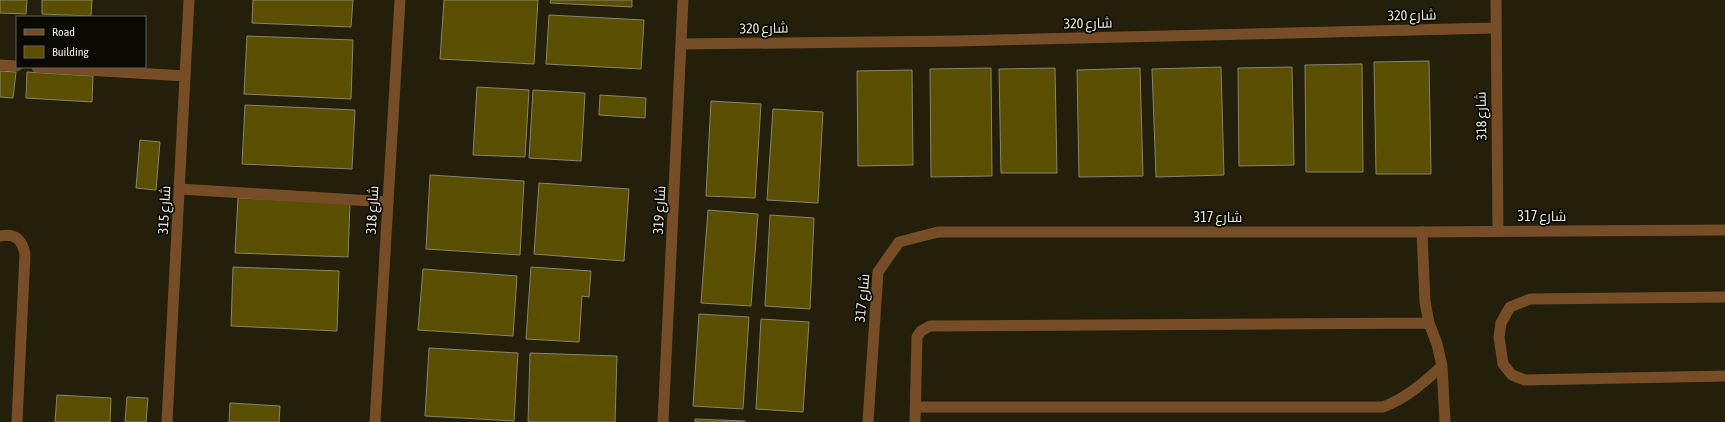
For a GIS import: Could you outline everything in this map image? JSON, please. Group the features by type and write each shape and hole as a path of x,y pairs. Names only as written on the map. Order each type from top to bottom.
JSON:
{"street":[{"name":"شارع 315","path":"167,422 189,0"},
{"name":"شارع 318","path":"375,422 400,0"},
{"name":"شارع 319","path":"663,422 683,0"},
{"name":"شارع 318","path":"1496,0 1495,28 1498,231"},
{"name":"شارع 320","path":"682,44 957,41 1495,28"},
{"path":"0,65 16,66"},
{"path":"53,68 185,76"},
{"path":"180,189 388,202"},
{"name":"شارع 317","path":"868,422 878,272 899,242 938,232 1422,232 1725,230"},
{"path":"1422,232 1425,302 1429,323 1437,344 1442,366 1445,422"},
{"path":"0,236 7,234 18,238 23,244 25,254 17,422"},
{"path":"1725,297 1530,299 1510,307 1500,323 1499,337 1503,364 1512,375 1525,380 1725,376"},
{"path":"915,422 917,337 921,331 930,326 1429,323"},
{"path":"916,408 1383,407 1399,401 1413,392 1442,366"}],"building":[{"path":"0,0 27,0 26,14 0,13"},
{"path":"42,0 92,0 91,16 42,14"},
{"path":"253,0 353,0 351,27 252,23"},
{"path":"444,0 538,0 534,64 440,59"},
{"path":"551,0 632,0 632,7 550,3"},
{"path":"549,15 644,20 641,69 546,64"},
{"path":"247,36 353,40 351,99 244,94"},
{"path":"1429,61 1431,174 1376,174 1374,62"},
{"path":"1362,64 1363,172 1306,172 1305,65"},
{"path":"1221,67 1224,175 1156,177 1152,69"},
{"path":"1292,67 1294,165 1239,166 1238,68"},
{"path":"991,68 992,176 931,177 930,69"},
{"path":"1055,68 1057,173 1001,173 999,69"},
{"path":"1140,68 1143,176 1079,177 1077,70"},
{"path":"912,70 913,165 858,166 857,71"},
{"path":"0,71 16,72 13,98 0,97"},
{"path":"27,72 93,76 92,102 26,98"},
{"path":"477,87 529,90 525,157 473,155"},
{"path":"533,90 585,93 581,161 529,158"},
{"path":"600,95 646,98 645,118 599,115"},
{"path":"711,101 761,104 755,198 706,196"},
{"path":"245,105 355,110 352,169 242,164"},
{"path":"773,109 823,112 818,203 767,200"},
{"path":"140,140 160,142 156,190 136,188"},
{"path":"430,175 524,181 520,255 426,249"},
{"path":"539,183 629,189 624,261 534,254"},
{"path":"238,198 350,203 348,257 235,253"},
{"path":"708,210 758,214 751,306 701,303"},
{"path":"770,215 814,218 810,309 765,306"},
{"path":"233,267 339,271 337,331 231,326"},
{"path":"531,267 591,271 589,297 582,296 579,342 526,339"},
{"path":"423,269 517,276 513,336 418,330"},
{"path":"699,314 749,317 743,409 693,406"},
{"path":"761,319 809,322 803,412 756,409"},
{"path":"429,348 518,353 514,421 425,416"},
{"path":"530,353 617,356 615,422 528,422"},
{"path":"57,395 111,398 110,422 55,422"},
{"path":"127,397 148,398 146,422 125,422"},
{"path":"230,403 280,406 279,422 229,422"},
{"path":"695,419 745,421 745,422 695,422"}]}
